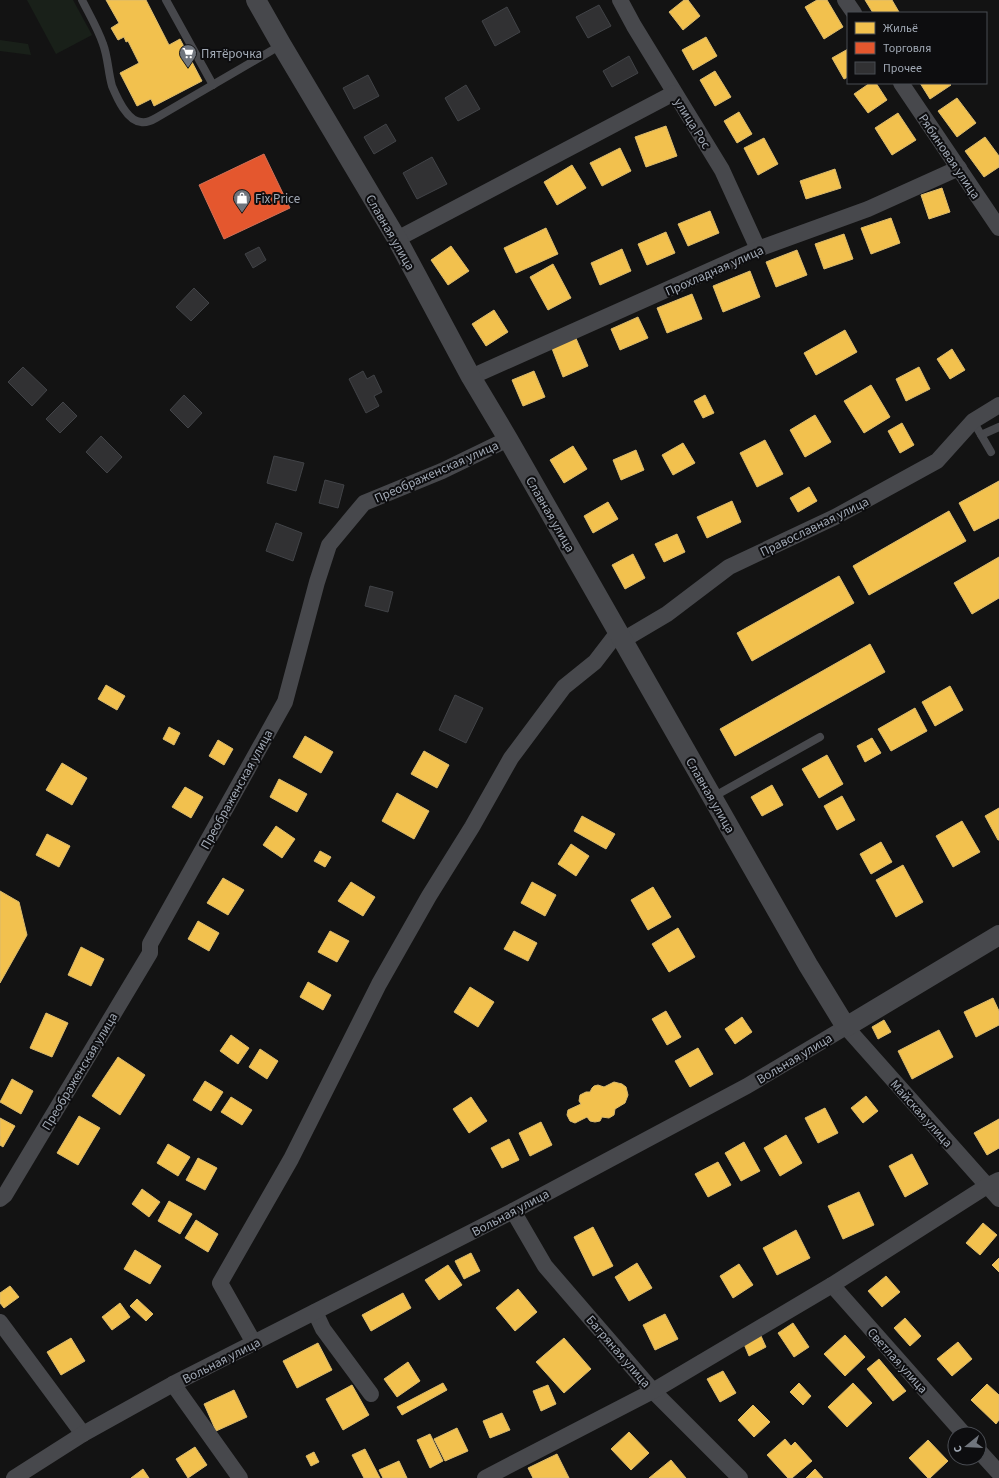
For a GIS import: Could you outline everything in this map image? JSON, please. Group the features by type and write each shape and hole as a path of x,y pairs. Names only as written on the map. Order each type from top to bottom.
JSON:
{"street":[{"name":"Славная улица","path":"256,0 397,239 471,377 508,439 808,965 846,1027"},
{"name":"улица Рос","path":"620,0 674,93 722,170 758,250"},
{"path":"845,0 853,12"},
{"name":"Рябиновая улица","path":"902,84 999,228"},
{"path":"397,239 674,93"},
{"name":"Прохладная улица","path":"471,377 758,250 868,209 959,168"},
{"name":"Православная улица","path":"620,636 667,614 729,567 835,517 937,461 973,421 999,405"},
{"name":"Преображенская улица","path":"0,1199 5,1195 150,953 150,944 285,702 317,582 329,545 364,503 442,471 508,439"},
{"path":"254,1343 220,1283 291,1159 379,984 429,896 472,827 512,758 564,687 595,662 620,636"},
{"name":"Вольная улица","path":"14,1478 83,1434 173,1384 513,1211 748,1086 999,934"},
{"name":"Майская улица","path":"846,1027 993,1183 999,1199"},
{"path":"485,1478 653,1390 832,1286 993,1183"},
{"name":"Багряная улица","path":"513,1211 545,1266 653,1390 740,1478"},
{"name":"Светлая улица","path":"832,1286 957,1426"},
{"path":"315,1312 323,1329 371,1394"},
{"path":"0,1322 83,1434"},
{"path":"173,1384 240,1478"},
{"path":"987,1459 999,1473"}],"lane":[{"path":"82,0 103,42 112,85 120,102 129,116 142,123 149,122 281,44"},
{"path":"166,0 213,85"},
{"path":"973,421 990,452"},
{"path":"981,435 999,427"},
{"path":"712,798 820,737"}],"shaded area":[{"path":"27,0 73,0 92,35 56,54"},
{"path":"0,40 28,44 31,55 0,51"}],"building: Жильё":[{"path":"106,0 146,0 169,45 180,39 202,81 154,106 151,99 137,106 120,73 139,63 128,41 126,42 124,37 118,40 111,28 119,23"},
{"path":"684,0 688,0 700,16 683,30 669,12"},
{"path":"817,0 827,0 843,27 824,39 805,7"},
{"path":"865,0 892,0 899,12 872,12"},
{"path":"706,37 717,56 693,70 682,50"},
{"path":"847,50 847,78 844,79 832,58"},
{"path":"715,71 731,97 715,106 700,80"},
{"path":"869,84 877,84 887,100 868,113 854,94"},
{"path":"921,84 951,85 930,99"},
{"path":"957,98 976,123 957,137 938,111"},
{"path":"739,112 752,134 737,143 724,121"},
{"path":"898,113 916,140 892,155 875,128"},
{"path":"666,126 677,156 646,167 635,137"},
{"path":"985,137 999,156 999,167 984,177 965,151"},
{"path":"764,138 778,164 758,175 744,148"},
{"path":"620,148 631,171 602,186 590,163"},
{"path":"572,165 586,188 557,205 544,182"},
{"path":"835,169 841,188 806,199 800,181"},
{"path":"942,188 950,212 929,219 921,195"},
{"path":"710,211 719,233 688,246 678,224"},
{"path":"891,218 900,243 871,254 861,228"},
{"path":"546,228 558,254 516,273 504,248"},
{"path":"666,232 675,253 647,265 638,244"},
{"path":"844,234 853,259 824,269 815,244"},
{"path":"451,246 469,271 448,285 431,260"},
{"path":"622,249 631,271 600,285 591,263"},
{"path":"797,250 807,275 776,287 766,262"},
{"path":"553,264 571,298 548,310 530,277"},
{"path":"750,271 760,297 723,312 713,286"},
{"path":"692,294 702,319 667,333 657,308"},
{"path":"494,310 508,332 486,346 472,324"},
{"path":"638,317 648,338 620,350 611,329"},
{"path":"845,330 857,352 816,375 804,353"},
{"path":"575,336 588,366 563,377 551,346"},
{"path":"952,349 965,370 950,379 937,359"},
{"path":"919,367 930,389 906,401 896,379"},
{"path":"534,371 545,397 523,406 512,380"},
{"path":"871,385 890,417 864,433 844,401"},
{"path":"705,395 714,413 703,418 694,401"},
{"path":"815,415 831,442 805,457 790,430"},
{"path":"902,423 914,445 900,453 888,431"},
{"path":"765,440 783,474 757,487 740,453"},
{"path":"683,443 695,463 673,475 662,455"},
{"path":"573,446 587,469 564,483 550,460"},
{"path":"636,450 644,470 621,480 613,460"},
{"path":"999,481 999,518 974,531 959,503"},
{"path":"809,487 817,501 798,512 790,498"},
{"path":"732,501 741,522 707,538 697,517"},
{"path":"608,502 618,519 593,533 584,516"},
{"path":"949,511 966,541 869,595 853,566"},
{"path":"677,534 685,552 664,562 655,544"},
{"path":"633,554 645,578 625,589 612,565"},
{"path":"999,557 999,598 972,614 954,583"},
{"path":"839,576 854,603 752,661 737,633"},
{"path":"870,644 885,672 735,756 720,729"},
{"path":"106,685 125,696 117,710 98,699"},
{"path":"950,686 963,710 935,726 922,702"},
{"path":"915,708 927,731 891,751 878,729"},
{"path":"169,727 180,733 174,745 163,739"},
{"path":"305,736 333,752 321,773 293,757"},
{"path":"872,738 881,753 865,762 857,746"},
{"path":"218,740 233,749 224,765 209,756"},
{"path":"424,751 449,765 437,788 411,774"},
{"path":"827,755 843,784 819,798 802,769"},
{"path":"62,763 87,778 72,805 46,790"},
{"path":"279,779 307,794 297,812 270,797"},
{"path":"772,785 783,805 762,816 751,797"},
{"path":"185,787 203,797 191,818 172,807"},
{"path":"397,793 429,811 414,839 382,821"},
{"path":"842,796 855,820 837,830 824,806"},
{"path":"999,808 999,840 998,840 985,816"},
{"path":"582,816 615,834 606,849 574,831"},
{"path":"962,821 980,852 953,867 936,836"},
{"path":"276,826 295,839 282,858 263,845"},
{"path":"47,834 70,846 59,867 36,855"},
{"path":"881,842 892,862 871,874 860,854"},
{"path":"571,844 589,856 576,876 558,864"},
{"path":"320,851 331,857 325,867 314,861"},
{"path":"903,865 923,902 896,917 876,880"},
{"path":"223,878 244,890 228,915 207,903"},
{"path":"351,882 375,897 363,916 338,901"},
{"path":"532,882 556,895 545,916 521,903"},
{"path":"653,887 671,917 648,930 631,900"},
{"path":"0,891 19,902 27,935 0,983"},
{"path":"198,921 219,933 209,951 188,939"},
{"path":"678,928 695,957 669,972 652,944"},
{"path":"330,931 349,941 337,962 318,952"},
{"path":"514,931 537,943 528,961 504,949"},
{"path":"81,947 104,959 91,986 68,975"},
{"path":"308,982 331,995 323,1010 300,997"},
{"path":"470,987 494,1002 478,1027 454,1012"},
{"path":"993,998 999,1011 999,1025 976,1037 964,1012"},
{"path":"666,1011 681,1037 667,1045 652,1019"},
{"path":"46,1013 68,1023 52,1057 30,1048"},
{"path":"742,1017 752,1032 735,1044 725,1029"},
{"path":"884,1020 891,1032 878,1039 872,1027"},
{"path":"939,1030 953,1057 912,1079 898,1051"},
{"path":"231,1035 249,1048 238,1064 220,1051"},
{"path":"698,1048 713,1074 690,1087 675,1061"},
{"path":"260,1049 278,1061 267,1079 249,1067"},
{"path":"118,1057 145,1075 120,1115 92,1096"},
{"path":"12,1079 33,1091 21,1114 0,1102"},
{"path":"205,1081 223,1092 211,1111 193,1100"},
{"path":"614,1082 622,1084 626,1087 628,1095 625,1103 615,1109 614,1115 609,1118 602,1117 600,1121 595,1122 590,1121 587,1117 575,1123 570,1121 567,1115 568,1110 581,1104 579,1101 580,1095 590,1092 594,1086 598,1085 604,1087"},
{"path":"866,1096 878,1111 863,1123 851,1108"},
{"path":"231,1097 252,1110 242,1125 221,1112"},
{"path":"471,1097 487,1121 469,1133 453,1109"},
{"path":"825,1108 838,1133 818,1143 805,1118"},
{"path":"79,1116 100,1128 78,1165 57,1153"},
{"path":"0,1118 15,1126 3,1147 0,1145"},
{"path":"999,1119 999,1148 987,1155 974,1133"},
{"path":"541,1122 552,1145 530,1156 519,1133"},
{"path":"786,1135 802,1163 780,1176 764,1148"},
{"path":"509,1139 519,1160 502,1168 491,1148"},
{"path":"744,1142 760,1171 741,1181 725,1153"},
{"path":"168,1144 190,1157 178,1176 157,1163"},
{"path":"912,1154 928,1184 905,1197 889,1166"},
{"path":"198,1158 217,1168 205,1190 186,1180"},
{"path":"718,1162 731,1185 708,1197 695,1174"},
{"path":"142,1189 160,1202 149,1217 132,1204"},
{"path":"859,1192 874,1225 843,1239 828,1206"},
{"path":"169,1201 192,1214 180,1234 158,1221"},
{"path":"196,1220 218,1234 208,1252 185,1238"},
{"path":"983,1223 997,1235 980,1255 966,1243"},
{"path":"593,1227 613,1266 593,1276 574,1237"},
{"path":"796,1230 810,1258 777,1275 763,1248"},
{"path":"135,1250 161,1266 150,1284 124,1269"},
{"path":"471,1253 480,1271 464,1279 455,1261"},
{"path":"999,1258 999,1272 992,1265"},
{"path":"637,1263 652,1288 629,1301 615,1277"},
{"path":"739,1264 753,1285 733,1298 720,1276"},
{"path":"448,1265 462,1285 439,1300 425,1280"},
{"path":"886,1276 900,1292 882,1307 868,1291"},
{"path":"10,1286 19,1297 4,1308 0,1303 0,1293"},
{"path":"518,1289 537,1312 515,1331 496,1308"},
{"path":"403,1293 411,1308 371,1331 362,1315"},
{"path":"137,1299 153,1314 146,1321 130,1306"},
{"path":"120,1303 130,1317 112,1330 102,1317"},
{"path":"665,1314 678,1339 655,1350 643,1325"},
{"path":"905,1318 921,1336 910,1346 894,1328"},
{"path":"793,1323 809,1347 794,1357 778,1333"},
{"path":"845,1335 865,1357 845,1376 824,1354"},
{"path":"761,1336 766,1347 749,1356 744,1344"},
{"path":"71,1338 85,1361 61,1375 47,1352"},
{"path":"564,1338 591,1369 564,1393 536,1362"},
{"path":"958,1342 972,1359 952,1376 937,1359"},
{"path":"318,1343 332,1370 297,1388 283,1361"},
{"path":"879,1359 906,1391 893,1401 867,1369"},
{"path":"408,1362 420,1381 397,1397 384,1379"},
{"path":"723,1371 736,1393 720,1402 707,1379"},
{"path":"443,1383 447,1390 402,1415 397,1407"},
{"path":"799,1383 811,1396 803,1405 790,1392"},
{"path":"853,1383 872,1403 847,1427 828,1407"},
{"path":"987,1384 999,1395 999,1420 996,1424 971,1400"},
{"path":"352,1385 369,1415 343,1430 326,1399"},
{"path":"548,1385 556,1404 541,1411 533,1391"},
{"path":"234,1390 247,1417 216,1431 204,1404"},
{"path":"753,1405 770,1422 754,1437 738,1420"},
{"path":"502,1413 510,1430 490,1438 483,1421"},
{"path":"457,1428 468,1451 445,1461 434,1439"},
{"path":"629,1432 649,1453 631,1470 611,1449"},
{"path":"430,1434 443,1461 430,1468 417,1440"},
{"path":"785,1439 791,1446 795,1442 812,1461 792,1478 788,1478 767,1455"},
{"path":"928,1440 947,1460 947,1462 930,1478 928,1478 909,1458"},
{"path":"195,1447 207,1465 188,1478 176,1459"},
{"path":"365,1449 380,1478 364,1478 352,1455"},
{"path":"314,1452 319,1462 311,1466 306,1456"},
{"path":"557,1454 569,1478 533,1478 528,1468"},
{"path":"671,1460 686,1478 649,1478"},
{"path":"399,1461 407,1478 383,1478 379,1470"},
{"path":"143,1469 149,1478 131,1478"},
{"path":"815,1469 823,1478 806,1478"}],"building: Торговля":[{"path":"264,154 290,208 224,239 199,185"}],"building: Прочее":[{"path":"599,5 611,26 588,38 576,17"},
{"path":"507,7 520,32 495,46 482,21"},
{"path":"629,56 638,73 612,87 603,71"},
{"path":"368,75 379,96 354,109 343,88"},
{"path":"466,85 480,109 458,121 445,98"},
{"path":"386,124 396,141 374,154 364,137"},
{"path":"432,157 447,184 417,199 403,173"},
{"path":"259,247 266,260 253,268 245,254"},
{"path":"194,288 209,303 191,321 176,307"},
{"path":"23,367 47,390 32,406 8,382"},
{"path":"363,371 367,379 374,375 382,392 374,396 379,406 366,413 349,379"},
{"path":"184,395 202,413 188,428 170,410"},
{"path":"63,402 77,416 60,433 46,419"},
{"path":"101,436 122,457 107,473 86,452"},
{"path":"274,456 304,463 296,491 267,483"},
{"path":"325,480 344,485 338,508 319,503"},
{"path":"276,523 302,533 293,561 266,551"},
{"path":"370,586 393,592 388,612 365,606"},
{"path":"455,695 483,708 466,743 439,730"}],"place":[{"name":"Пятёрочка","path":"188,68"},
{"name":"Fix Price","path":"242,213"}]}
